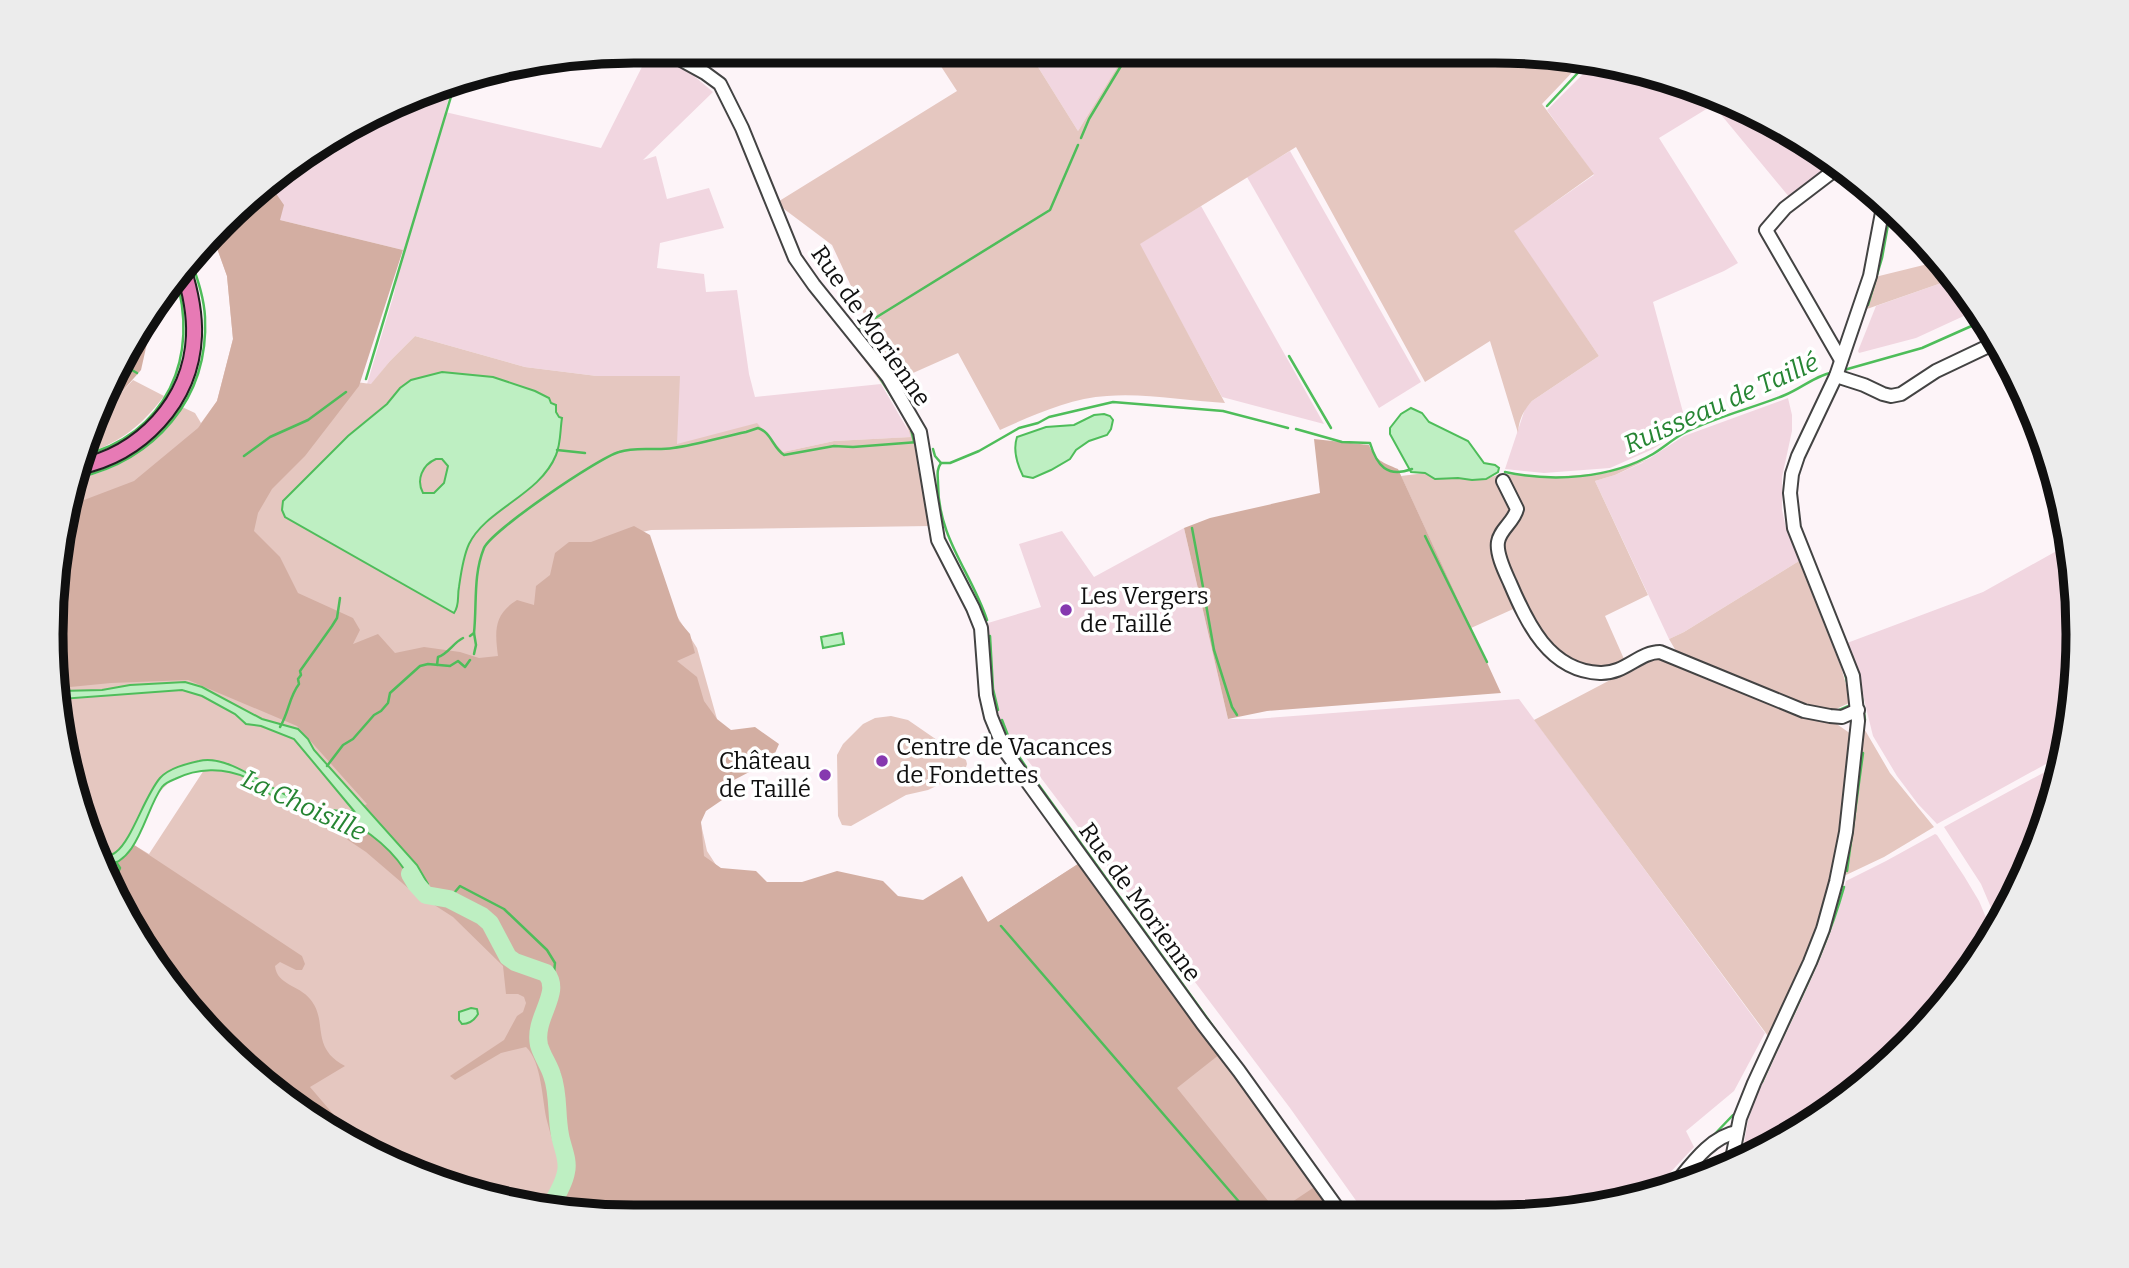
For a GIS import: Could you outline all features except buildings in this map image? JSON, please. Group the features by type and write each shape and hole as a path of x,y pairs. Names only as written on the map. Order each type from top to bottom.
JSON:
{"main road":[{"path":"89,464 113,456 138,441 158,423 180,390 190,364 194,338 192,305 186,280"}],"street":[{"name":"Rue de Morienne","path":"687,63 720,84 742,128 795,258 888,377 920,432 939,540 981,628 986,695 991,717 1005,751 1335,1205"},
{"path":"1831,173 1785,208 1766,230 1838,370 1891,396 1901,394 1936,371 1988,346"},
{"path":"1733,1153 1740,1118 1754,1083 1823,929 1846,832 1858,710 1853,676 1794,528 1790,493 1798,456 1838,370 1870,276 1882,214"},
{"path":"1503,481 1517,509 1513,520 1498,540 1505,570 1534,633 1558,659 1575,668 1601,674 1622,669 1650,653 1660,652 1804,710 1842,716 1858,710"},
{"path":"1686,1172 1713,1143 1725,1135 1737,1132"}],"shaded area":[{"path":"644,63 677,63 713,92 643,160 656,156 667,199 709,188 724,228 660,243 657,268 704,274 706,292 737,290 749,374 755,397 881,384 912,437 834,441 783,452 676,444 679,377 597,376 525,367 415,336 371,385 367,384 394,294 403,250 280,220 274,191 348,139 415,106 450,93 445,112 601,148"},
{"path":"939,63 1036,63 1078,131 1120,63 1495,63 1575,69 1542,104 1594,174 1514,231 1599,356 1532,401 1522,416 1518,433 1490,341 1425,382 1296,147 1140,244 1225,403 1122,395 1093,397 1052,408 1000,430 958,353 895,381 832,245 776,203 957,91"},
{"path":"1036,63 1120,63 1078,131"},
{"path":"1586,71 1643,82 1712,105 1659,138 1738,263 1653,302 1687,427 1653,449 1610,468 1544,473 1505,469 1525,409 1532,401 1599,356 1513,231 1594,175 1547,110"},
{"path":"1714,106 1781,139 1828,170 1790,198"},
{"path":"1290,151 1421,382 1379,408 1247,177"},
{"path":"274,191 284,205 280,220 403,250 359,386 305,456 272,489 258,513 254,531 280,557 298,593 353,618 360,630 353,644 378,634 395,653 424,647 460,652 479,658 498,656 496,632 503,612 517,600 534,605 536,586 550,575 555,553 569,542 591,542 634,526 650,535 679,621 690,634 695,653 677,661 697,677 704,701 717,719 731,730 755,727 779,744 772,760 734,780 725,798 706,811 701,822 704,856 721,868 756,871 767,882 802,882 837,871 883,881 898,896 923,900 962,876 988,922 1081,862 1220,1054 1177,1088 1271,1205 634,1205 554,1199 565,1180 545,1113 538,1072 526,1047 501,1053 455,1080 450,1076 504,1040 517,1016 523,1012 526,1003 524,997 506,994 503,966 453,917 408,888 366,852 327,826 367,804 297,726 188,680 66,687 64,597 79,501 134,481 198,428 217,401 233,339 227,276 216,246"},
{"path":"1201,206 1324,424 1222,397 1139,244"},
{"path":"219,243 356,382 371,384 415,336 525,367 597,376 680,376 677,444 757,423 783,452 834,441 911,437 891,397 845,333 885,385 918,441 930,526 651,530 638,533 663,594 697,648 733,776 699,815 707,851 753,922 880,992 1081,862 1329,1205 634,1205 559,1200 486,1186 415,1162 348,1129 286,1087 230,1038 205,1010 181,982 139,919 106,853 82,782 68,709 64,671 64,597 68,559 85,477 109,469 136,454 159,433 180,406 195,413 201,423 217,401 233,339 227,276 216,246","holes":["204,770 149,854 134,845 151,806 166,786 175,778"]},
{"path":"1929,264 1945,282 1864,310 1875,277"},
{"path":"1945,282 1968,314 1916,338 1859,353 1876,306"},
{"path":"150,332 141,370 112,403 139,348"},
{"path":"133,380 164,396 147,417 127,433 93,451 112,403"},
{"path":"1788,398 1792,431 1782,477 1782,510 1799,561 1669,639 1595,481 1642,463 1684,436"},
{"path":"1314,439 1369,445 1380,460 1398,469 1501,693 1267,711 1228,719 1184,528 1210,518 1320,493"},
{"path":"1649,459 1595,481 1648,595 1605,616 1624,659 1602,669 1566,664 1520,606 1471,628 1401,476 1425,473 1441,479 1486,479 1500,474 1500,481 1506,480 1505,474 1550,477 1607,473"},
{"path":"1184,528 1228,719 1519,699 1765,1033 1734,1091 1686,1131 1694,1147 1663,1180 1606,1194 1532,1204 1359,1205 1290,1108 1023,754 1007,739 996,719 992,699 988,623 1041,607 1019,544 1062,531 1094,577"},
{"path":"2059,549 2066,634 2065,671 2055,745 2052,761 1937,824 1897,776 1873,736 1856,667 1847,643 1983,592"},
{"path":"1799,561 1841,667 1851,702 1834,710 1794,701 1689,659 1676,651 1669,639"},
{"path":"1656,658 1831,720 1851,734 1840,838 1827,898 1808,951 1768,1036 1534,720"},
{"path":"891,716 908,720 966,760 965,770 928,790 906,795 851,826 842,825 838,816 837,755 843,744 863,724 875,718"},
{"path":"1862,725 1890,773 1934,827 1884,857 1846,875 1845,874"},
{"path":"2050,769 2023,853 1993,913 1981,884 1944,827"},
{"path":"1937,835 1979,901 1988,923 1948,982 1899,1038 1843,1087 1812,1109 1743,1148 1755,1099 1810,981 1839,908 1846,881"},
{"path":"134,845 302,956 305,964 302,970 280,962 275,966 284,981 310,999 318,1016 327,1051 345,1066 310,1087 343,1126 286,1087 258,1063 230,1038 181,982 139,919 111,864 129,852"},
{"path":"1316,1186 1329,1205 1288,1205"}],"water":[{"path":"442,372 493,377 549,398 562,418 558,450 548,469 526,492 488,521 469,544 462,565 458,604 454,613 285,517 282,510 283,501 348,436 411,380","holes":["436,459 442,459 448,466 444,483 434,493 423,493 420,478 424,469"]},
{"path":"1411,408 1422,413 1429,422 1468,441 1484,463 1495,465 1499,468 1498,472 1486,479 1472,480 1435,479 1425,473 1411,472 1390,434 1390,428 1401,414"},
{"path":"1104,414 1113,420 1107,435 1089,441 1076,450 1070,459 1051,470 1033,478 1023,476 1016,457 1017,437 1046,427 1074,425 1094,415"},
{"path":"842,633 844,644 823,648 821,637"},
{"path":"185,682 202,687 262,719 298,729 417,865 428,884 422,895 393,855 360,828 339,818 282,802 238,774 211,770 183,775 165,784 133,845 126,855 111,864 107,855 122,846 160,778 173,769 199,761 209,760 231,765 308,804 337,811 354,811 294,739 261,726 246,724 235,714 202,696 182,690 67,699 66,691 102,690 130,685"},
{"path":"477,1009 478,1014 471,1022 462,1024 459,1012"}],"waterway":[{"path":"1081,138 1089,119 1123,63"},
{"path":"1547,106 1581,70"},
{"path":"366,379 452,92"},
{"path":"859,328 1050,210 1078,145"},
{"path":"1868,305 1882,258 1889,221"},
{"path":"85,475 130,457 153,441 172,421 187,399 198,374 204,347 205,317 194,270"},
{"path":"92,452 110,446 135,431 155,411 170,388 179,363 183,335 178,290"},
{"name":"Ruisseau de Taillé","path":"1844,370 1922,348 1975,325"},
{"path":"1289,356 1331,428"},
{"path":"129,368 137,373"},
{"path":"875,370 894,400"},
{"name":"Ruisseau de Taillé","path":"1505,472 1561,477 1618,469 1653,454 1696,427 1785,395 1834,372"},
{"path":"244,456 270,437 308,420 346,392"},
{"name":"Ruisseau de Taillé","path":"933,449 941,463 950,463 979,451 1019,428 1049,417 1113,402 1223,411 1288,428"},
{"name":"Ruisseau de Taillé","path":"470,636 474,633 478,569 484,548 505,527 546,496 607,457 632,449 682,447 758,428 766,433 784,455 834,446 918,442"},
{"path":"911,429 914,442"},
{"name":"Ruisseau de Taillé","path":"1296,429 1342,442 1370,443 1384,468 1396,472 1412,469"},
{"path":"557,450 585,453"},
{"path":"941,463 938,476 943,521 987,620"},
{"path":"1192,528 1203,587"},
{"path":"1425,536 1487,662"},
{"path":"1204,593 1214,650 1237,715"},
{"path":"280,727 299,684 300,671 337,618 340,598"},
{"name":"Ruisseau de Taillé","path":"474,633 474,654"},
{"path":"990,636 993,689 998,710"},
{"name":"Ruisseau de Taillé","path":"437,665 438,657 463,638"},
{"path":"1852,656 1857,672"},
{"name":"Ruisseau de Taillé","path":"327,766 343,745 353,739 388,703 390,693 420,666 450,666 458,661 465,667 470,660"},
{"path":"1844,669 1848,686"},
{"path":"1859,678 1865,720"},
{"path":"1837,711 1851,703"},
{"path":"1002,720 1012,746 1026,767"},
{"path":"1847,871 1863,753"},
{"path":"1033,777 1228,1047"},
{"path":"116,862 120,868 117,875"},
{"name":"La Choisille","path":"410,874 426,895 449,899 482,916 490,923 508,957 546,973 550,981 550,997 538,1035 539,1045 554,1082 567,1167 562,1186 554,1199"},
{"path":"449,899 460,886 504,909 547,950 555,963 554,973 549,976"},
{"path":"1762,1082 1817,962 1844,887"},
{"path":"1001,926 1242,1205"},
{"path":"1711,1138 1733,1115"}],"place":[{"name":"Les Vergers de Taillé","path":"1066,610"},
{"name":"Centre de Vacances de Fondettes","path":"882,761"},
{"name":"Château de Taillé","path":"825,775"}]}
